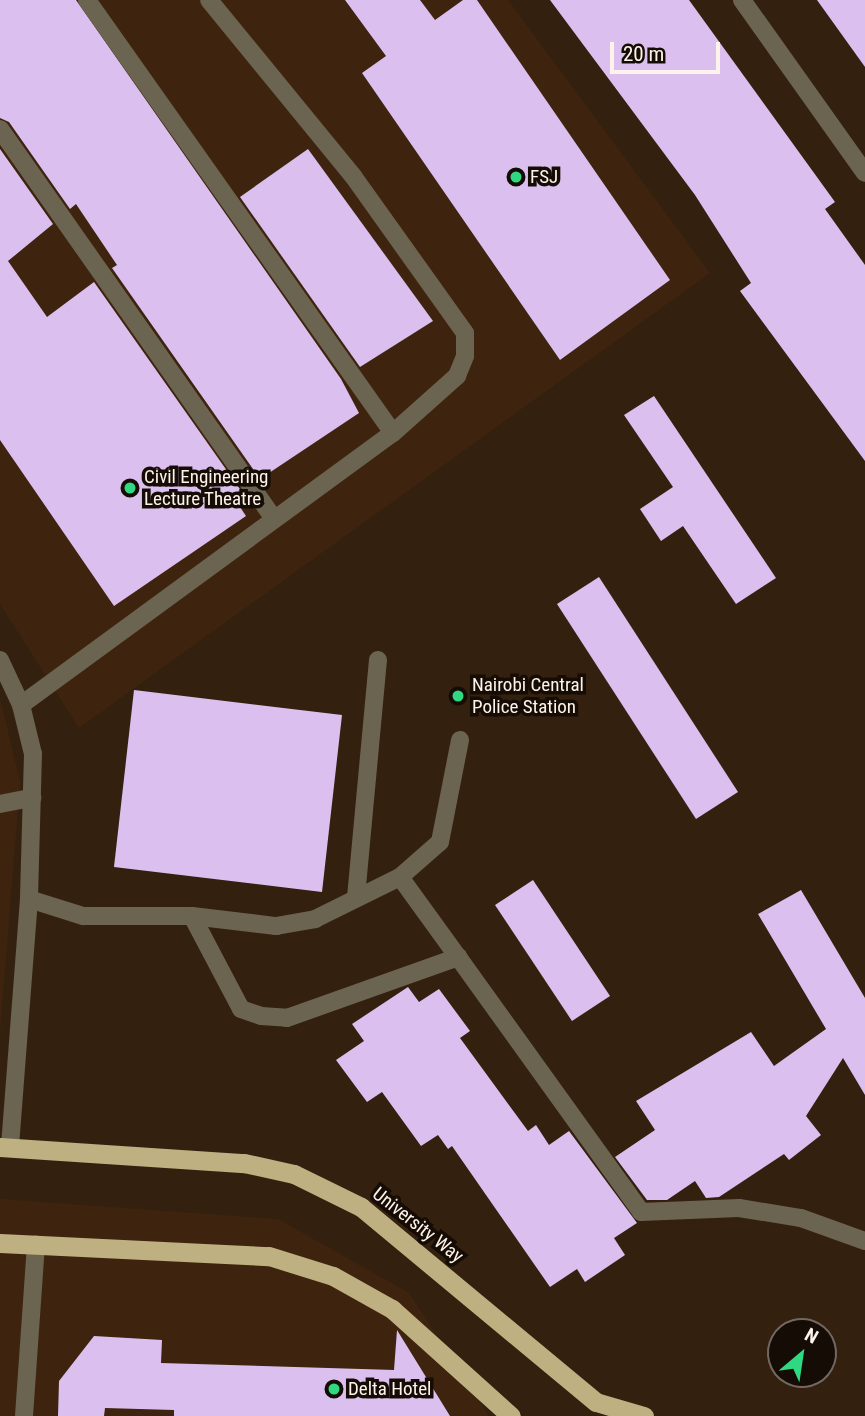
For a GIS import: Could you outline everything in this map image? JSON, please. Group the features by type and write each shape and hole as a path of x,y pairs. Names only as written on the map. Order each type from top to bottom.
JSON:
{"highway":[{"name":"University Way","path":"5,1147 244,1163 294,1174 361,1207 597,1402 644,1416"},
{"path":"0,1243 269,1256 333,1276 392,1309 511,1416"}],"street":[{"path":"87,0 393,433"},
{"path":"21,705 272,517 393,433 457,376 465,356 465,333 353,176 209,0"},
{"path":"741,0 865,173"},
{"path":"0,129 272,517"},
{"path":"0,660 21,705 33,754 29,899 5,1147"},
{"path":"356,897 378,660"},
{"path":"29,899 83,916 192,916 276,926 315,919 400,877 440,842 460,740"},
{"path":"0,804 32,798"},
{"path":"400,877 641,1212 739,1208 802,1218 865,1241"},
{"path":"192,916 240,1009 261,1016 287,1018 458,957"},
{"path":"23,1416 36,1244"}],"shaded area":[{"path":"0,0 508,0 710,273 79,728 0,604"},
{"path":"0,698 20,782 0,1032"},
{"path":"0,1199 278,1219 409,1293 489,1416 0,1416"}],"building":[{"path":"0,0 76,0 341,379 359,413 260,479 112,268 117,265 76,204 70,209 9,122 0,118"},
{"name":"FSJ","path":"345,0 420,0 435,20 463,0 477,0 670,280 560,360 362,73 386,56"},
{"path":"550,0 689,0 835,202 825,209 865,265 865,461 740,291 751,283 695,195"},
{"path":"817,0 865,0 865,67"},
{"path":"0,149 53,224 8,261 47,317 94,282 242,492 234,498 246,516 114,606 0,440"},
{"path":"308,149 433,321 360,367 240,197"},
{"path":"654,396 776,578 736,604 683,526 661,541 640,509 673,487 624,415"},
{"path":"599,577 738,792 696,819 557,604"},
{"path":"134,690 342,715 322,892 114,867"},
{"path":"533,880 610,996 572,1021 495,905"},
{"path":"801,890 865,998 865,1095 843,1058 806,1116 821,1135 789,1160 784,1154 719,1197 706,1198 695,1181 667,1200 647,1200 615,1157 655,1130 636,1101 751,1032 774,1066 826,1029 758,914"},
{"path":"408,987 419,1002 439,989 470,1031 460,1038 528,1131 536,1125 549,1145 569,1131 637,1223 614,1238 625,1255 585,1282 577,1269 550,1287 452,1146 448,1149 438,1135 421,1146 382,1092 367,1102 336,1060 364,1041 352,1024"},
{"path":"397,1330 450,1416 174,1416 174,1410 105,1408 104,1416 58,1416 59,1381 94,1336 162,1340 161,1363 394,1370"}],"place":[{"name":"FSJ","path":"516,177"},
{"name":"Civil Engineering Lecture Theatre","path":"130,488"},
{"name":"Nairobi Central Police Station","path":"458,696"},
{"name":"Delta Hotel","path":"334,1389"}]}
